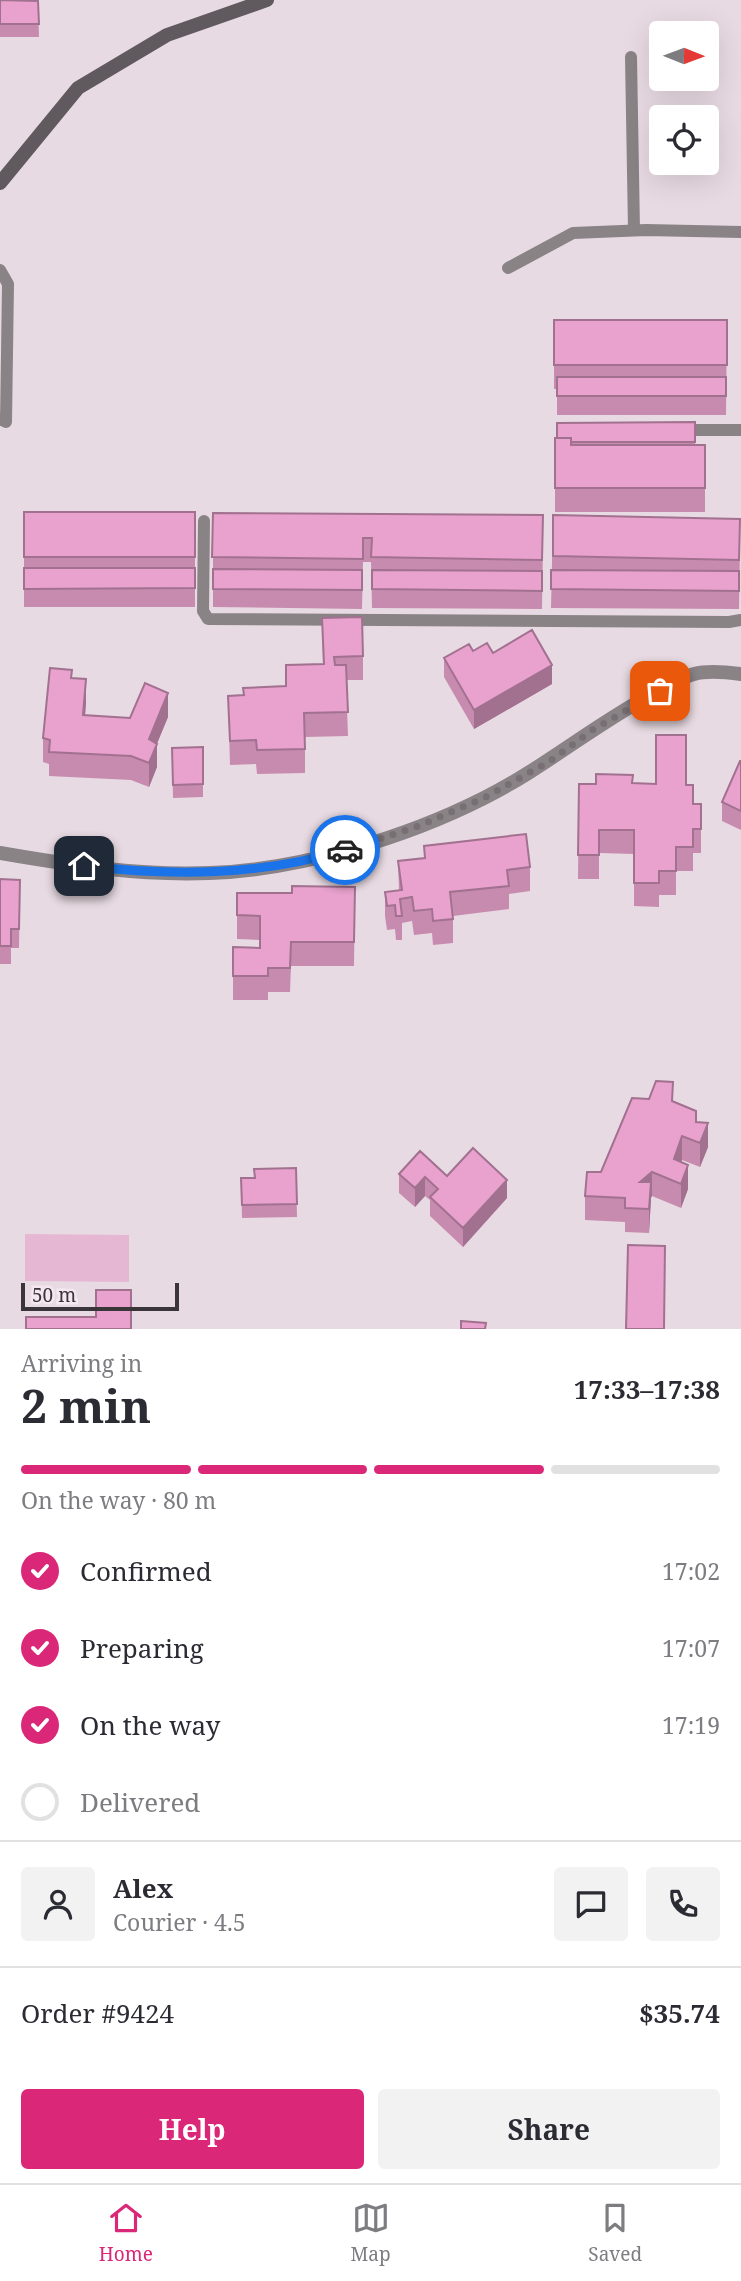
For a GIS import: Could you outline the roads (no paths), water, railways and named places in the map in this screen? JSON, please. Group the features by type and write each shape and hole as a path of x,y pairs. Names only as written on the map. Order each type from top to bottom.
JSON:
{"main road":[{"path":"0,183 78,88 167,35 267,0"}],"street":[{"path":"0,853 134,872 211,873 282,866 416,827 484,798 550,761 594,729 643,699 694,674 741,674"}],"lane":[{"path":"632,57 634,230"},
{"path":"508,268 573,233 634,230 741,232"},
{"path":"0,270 8,284 6,422 0,419"},
{"path":"659,430 741,430"},
{"path":"204,521 203,611 208,619 741,621"}]}
